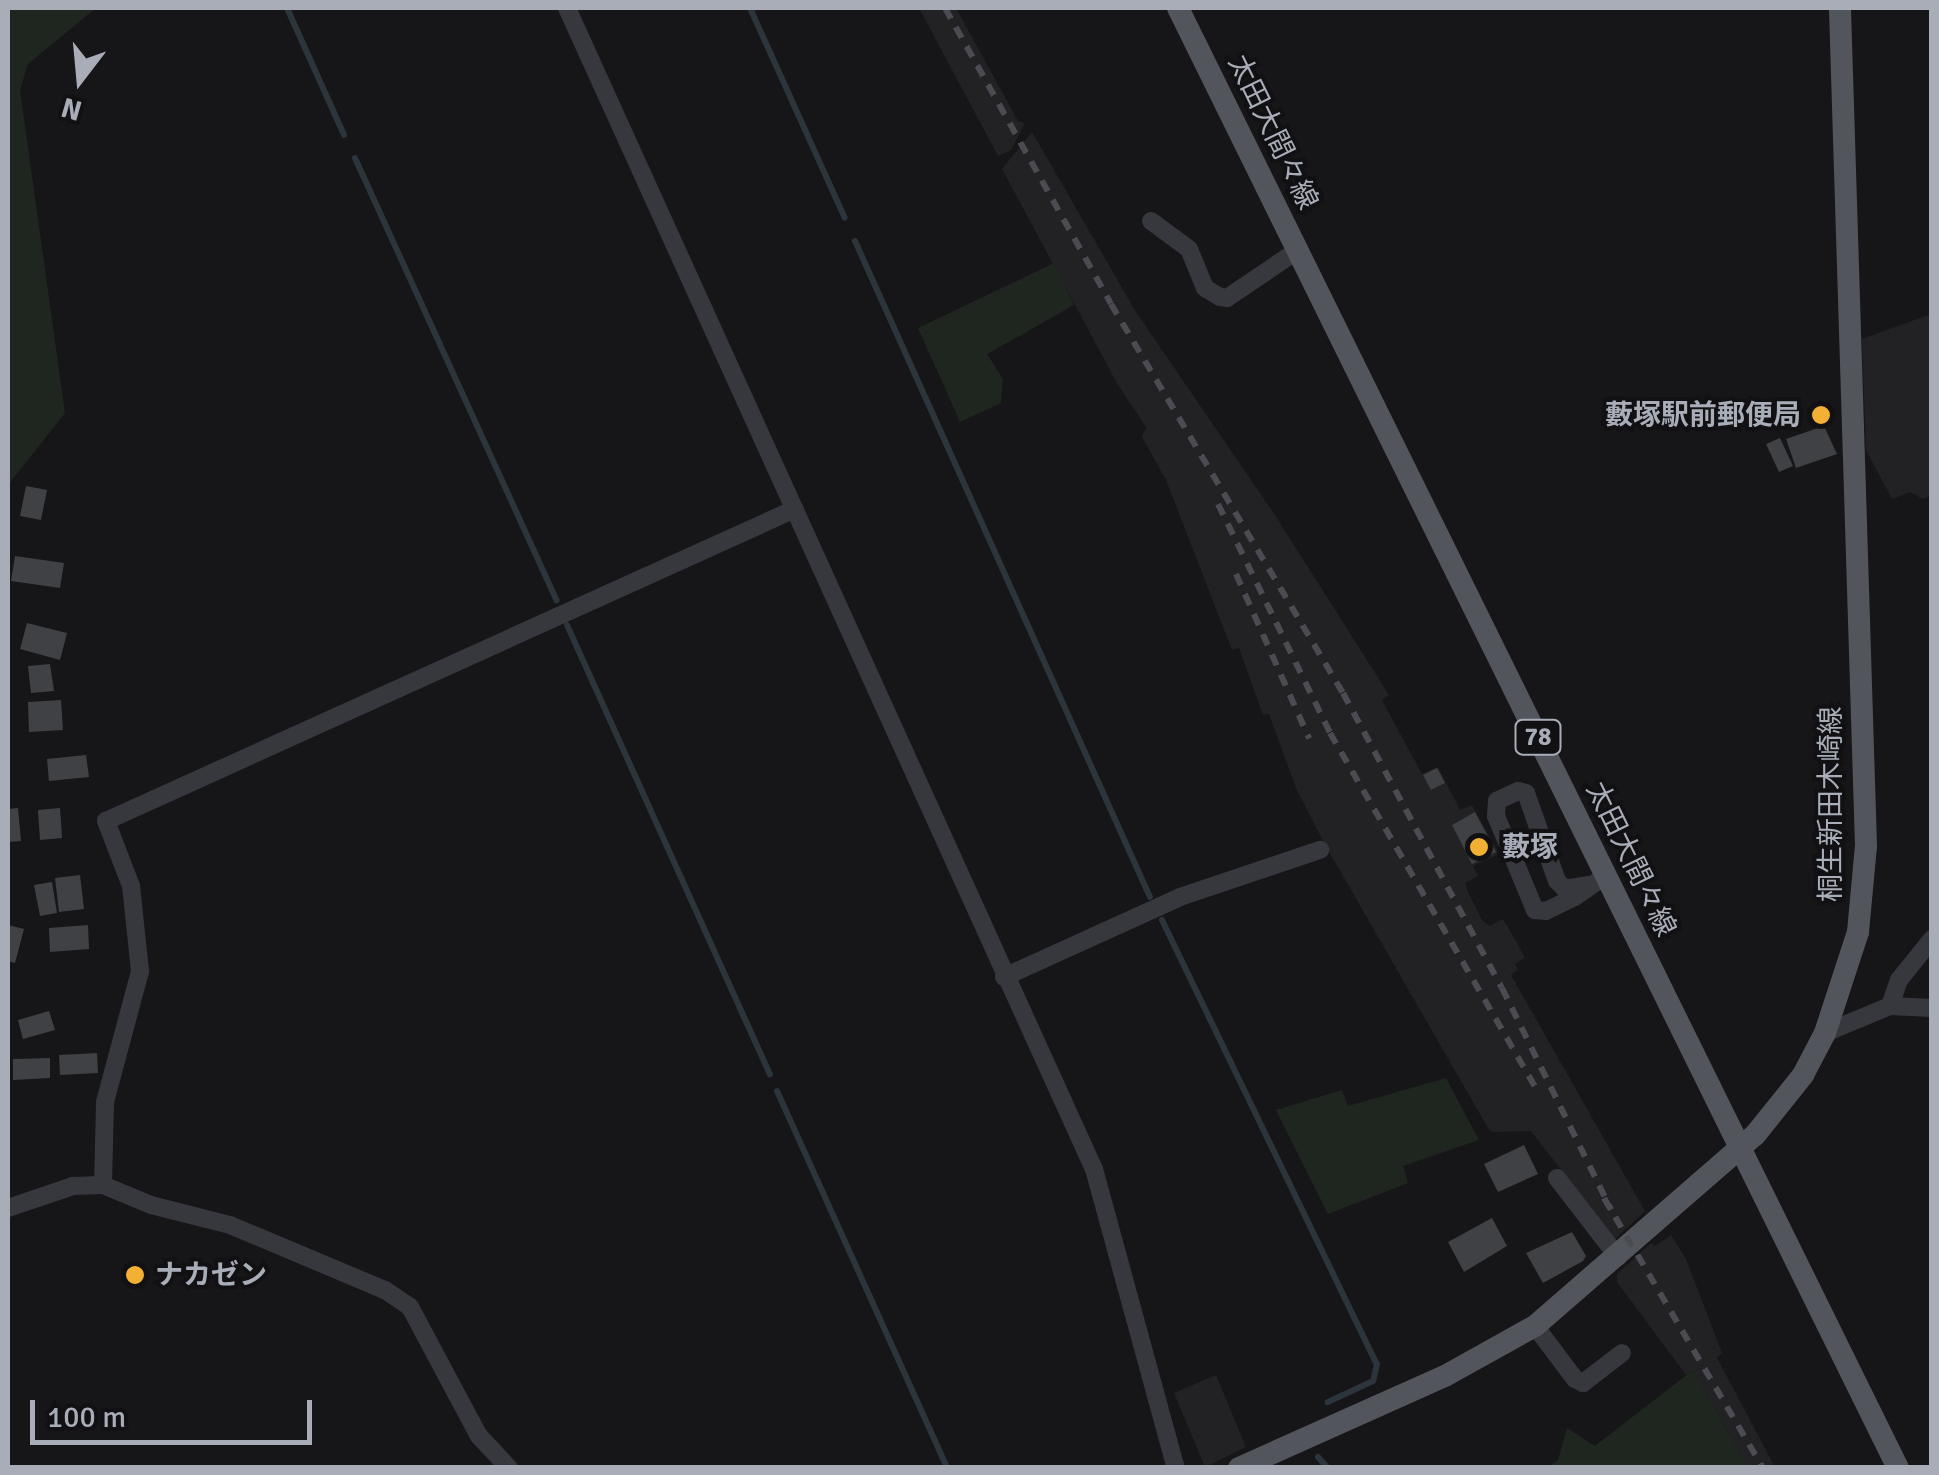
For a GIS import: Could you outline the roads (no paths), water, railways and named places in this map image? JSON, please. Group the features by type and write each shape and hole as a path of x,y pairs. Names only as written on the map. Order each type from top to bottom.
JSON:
{"main road":[{"name":"太田大間々線","path":"1178,8 1298,250 1597,880 1741,1148 1898,1468"},
{"name":"桐生新田木崎線","path":"1240,1468 1445,1376 1535,1326 1741,1148 1788,1095 1825,1033 1858,932 1866,846 1840,8"}],"street":[{"path":"567,8 1094,1169 1176,1468"},
{"path":"1151,221 1188,249 1204,288 1220,298 1227,298 1298,250"},
{"path":"102,1185 105,1102 140,971 131,886 106,821 794,510"},
{"path":"1518,791 1526,793 1557,881 1565,888 1597,880 1546,911 1531,908 1496,816 1496,801 1518,791"},
{"path":"1004,977 1180,897 1320,850"},
{"path":"1890,1006 1898,980 1932,939"},
{"path":"1825,1033 1890,1006 1932,1008"},
{"path":"1557,1178 1618,1256"},
{"path":"8,1208 73,1186 102,1185 151,1206 230,1225 398,1298 410,1307 479,1436 510,1468"},
{"path":"1535,1326 1575,1379 1583,1382 1622,1353"}],"waterway":[{"path":"287,8 344,135"},
{"path":"750,8 845,218"},
{"path":"355,158 556,600"},
{"path":"855,241 1150,897"},
{"path":"567,625 770,1074"},
{"path":"1162,920 1377,1364 1373,1381 1328,1402"},
{"path":"777,1091 947,1468"},
{"path":"1318,1457 1328,1468"}],"railway":[{"path":"945,8 1111,304 1343,693 1502,988 1611,1210"},
{"path":"1218,504 1330,733 1538,1092"},
{"path":"1236,574 1309,738"},
{"path":"1604,1198 1763,1468"}],"place":[{"name":"藪塚駅前郵便局","path":"1821,415"},
{"name":"藪塚","path":"1479,847"},
{"name":"ナカゼン","path":"135,1275"}]}
